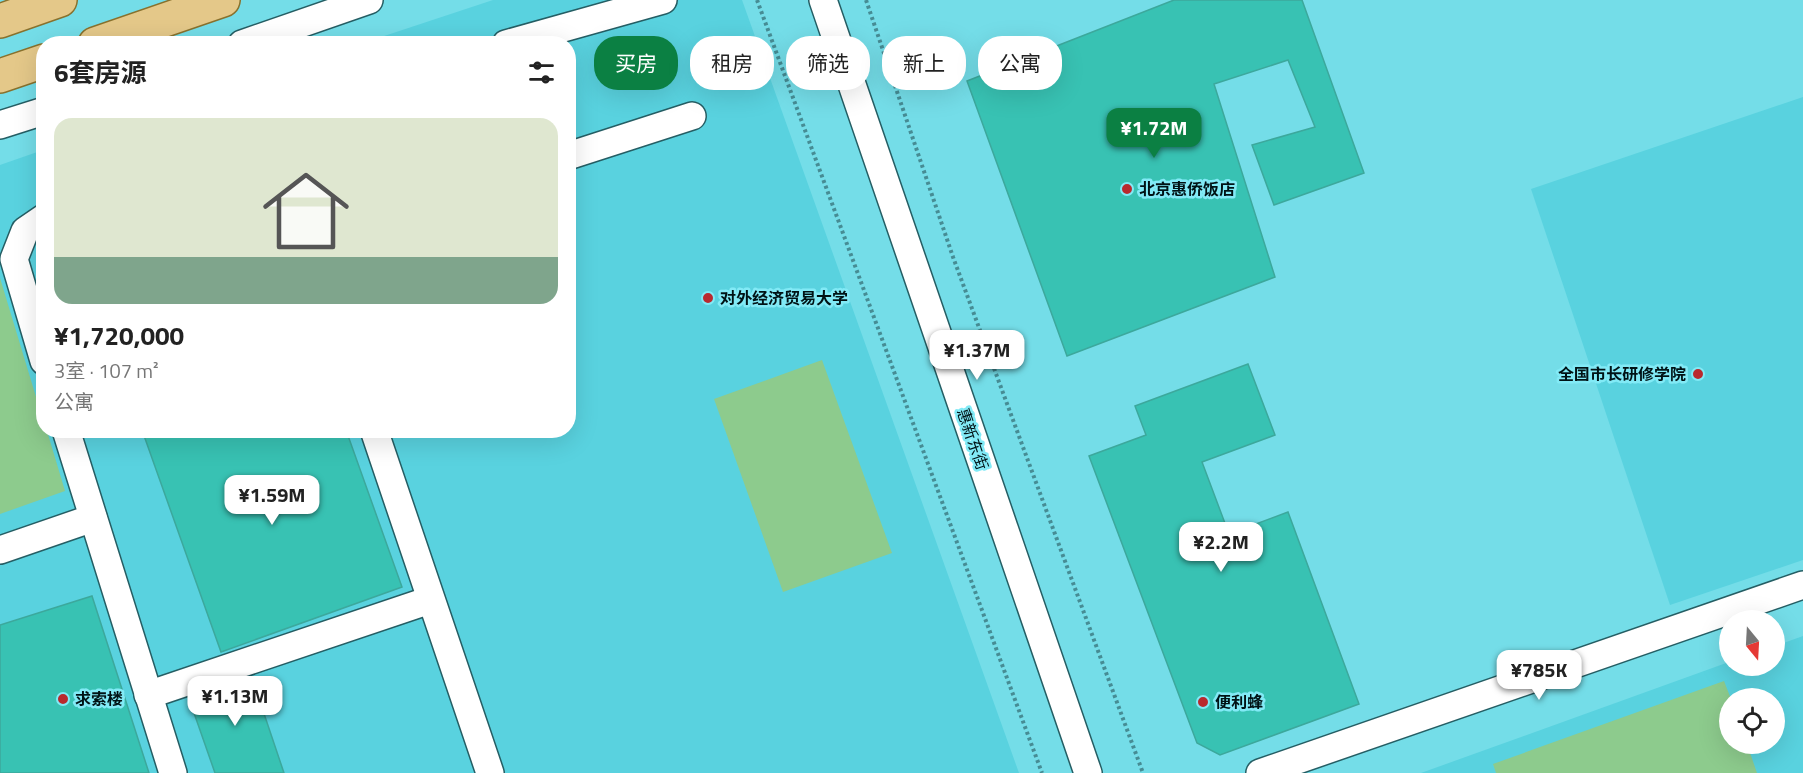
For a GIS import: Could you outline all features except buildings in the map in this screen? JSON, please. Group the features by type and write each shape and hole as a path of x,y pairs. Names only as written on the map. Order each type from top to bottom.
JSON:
{"main road":[{"path":"0,21 60,0"},
{"path":"118,36 223,0"},
{"path":"0,75 36,64"}],"street":[{"path":"265,36 369,0"},
{"path":"535,36 663,0"},
{"name":"惠新东街","path":"822,1 1088,773"},
{"path":"0,125 36,114"},
{"path":"576,153 692,116"},
{"path":"36,223 25,231 14,259 36,334"},
{"path":"68,438 173,773"},
{"path":"377,438 490,773"},
{"path":"0,550 93,518"},
{"path":"1260,773 1803,585"},
{"path":"148,695 430,600"}],"path":[{"path":"757,0 1042,773"},
{"path":"866,0 953,257 1143,773"}],"shaded area":[{"name":"对外经济贸易大学","path":"493,0 742,0 755,36 690,36 690,90 774,89 1019,773 0,773 0,165 36,152 36,438 576,438 576,36 384,36"},
{"name":"全国市长研修学院","path":"1803,97 1803,560 1670,605 1531,189"},
{"path":"1803,636 1803,773 1421,773 1719,666 1719,676 1785,676 1785,642"}],"green space":[{"path":"0,278 36,397 36,438 49,438 65,491 0,514"},
{"path":"822,360 892,553 783,592 714,399"},
{"path":"1724,681 1727,688 1719,688 1719,754 1750,754 1757,773 1496,773 1493,764"}],"place":[{"name":"北京惠侨饭店","path":"1127,189"},
{"name":"对外经济贸易大学","path":"708,298"},
{"name":"全国市长研修学院","path":"1698,374"},
{"name":"求索楼","path":"63,699"},
{"name":"便利蜂","path":"1203,702"}]}
